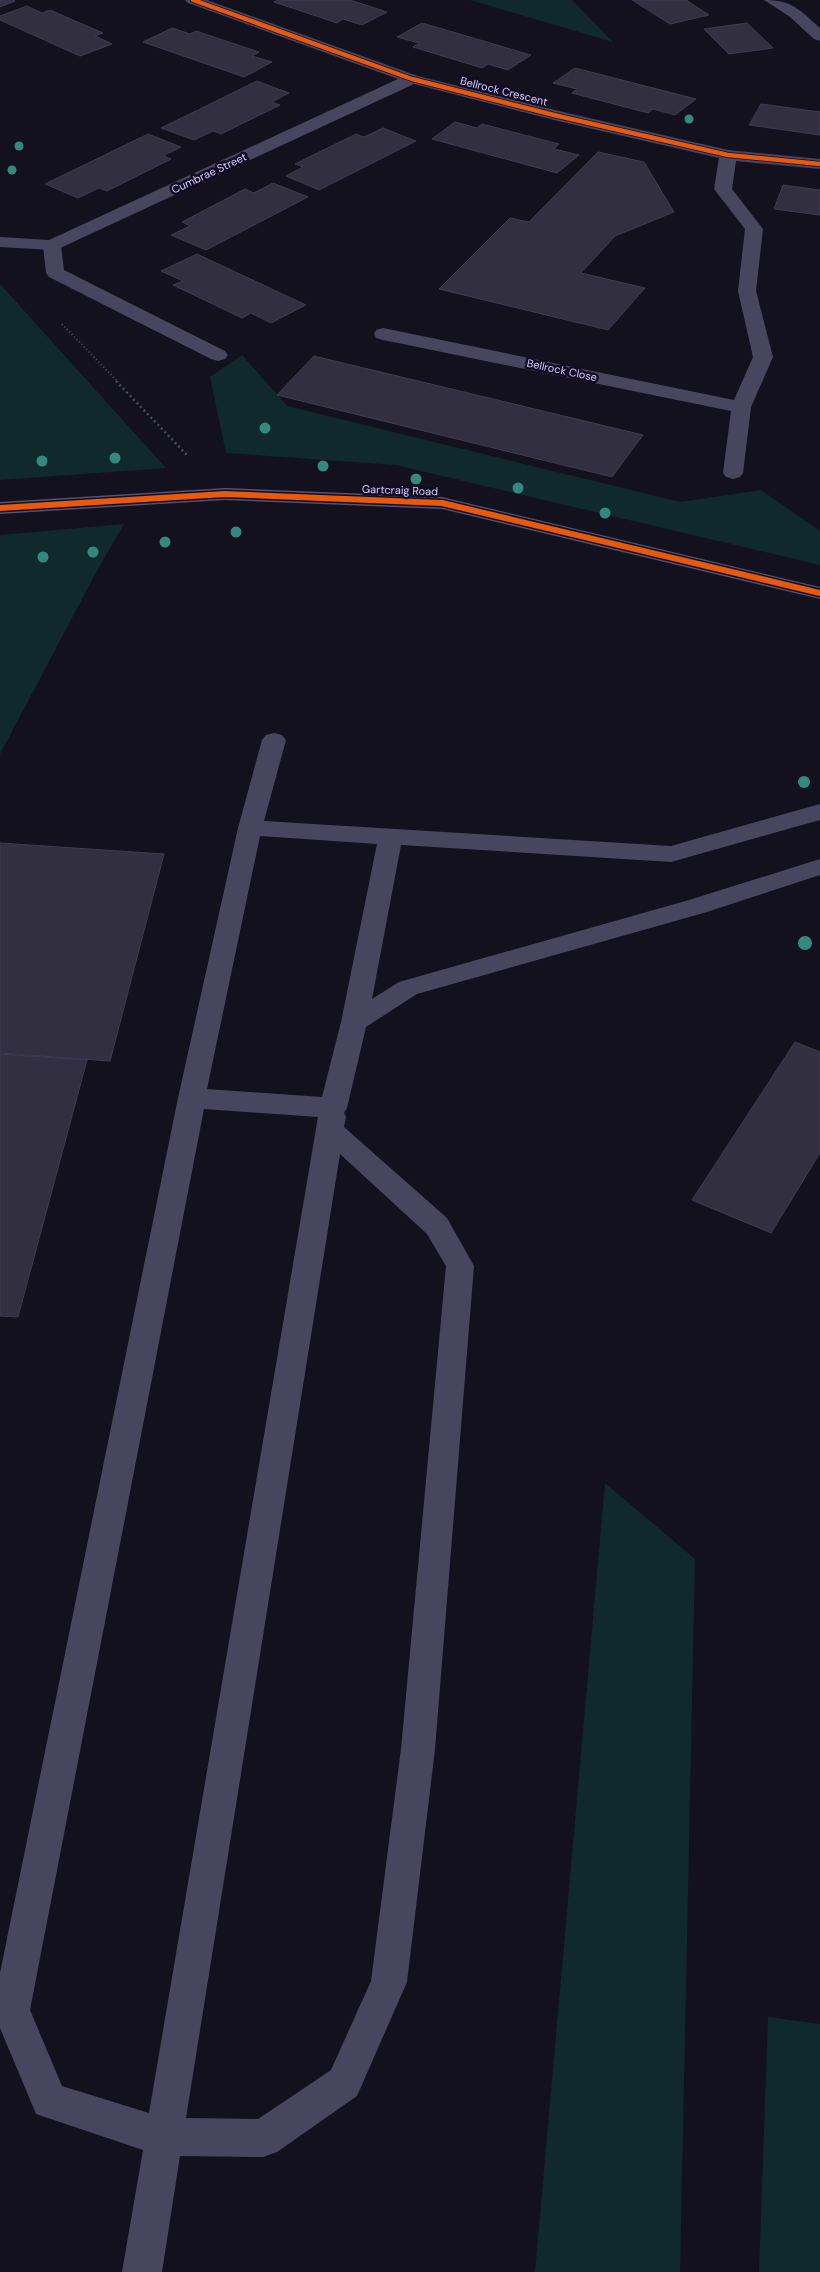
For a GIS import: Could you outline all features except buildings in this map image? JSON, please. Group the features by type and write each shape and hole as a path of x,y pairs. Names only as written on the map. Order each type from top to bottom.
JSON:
{"street":[{"name":"Bellrock Crescent","path":"192,0 412,79 558,116 728,155 820,164"},
{"path":"772,0 795,14 820,36"},
{"name":"Cumbrae Street","path":"0,242 52,246 412,79"},
{"path":"728,155 724,190 754,229 747,291 763,357 741,407 733,472"},
{"path":"52,246 54,272 218,355"},
{"name":"Bellrock Close","path":"383,334 741,407"},
{"name":"Gartcraig Road","path":"0,508 225,494 442,503 820,593"},
{"path":"192,1098 331,1120 373,1167 437,1226 460,1266 418,1749 388,1982 344,2083 263,2138 164,2137 49,2101 11,2010 192,1098 250,828 274,740"},
{"path":"250,828 671,854 820,812"},
{"path":"142,2272 331,1120 354,1022 390,837"},
{"path":"354,1022 408,988 698,906 820,867"}],"path":[{"path":"60,322 225,494"}],"green space":[{"path":"470,0 572,0 613,42"},
{"path":"0,284 166,468 0,480"},
{"path":"242,355 287,406 680,502 761,490 820,531 820,565 396,465 226,453 210,377"},
{"path":"124,524 98,569 0,754 0,535"},
{"path":"605,1483 695,1559 680,2272 535,2272"},
{"path":"768,2017 820,2024 820,2272 759,2272"}],"cycle path":[{"path":"193,0 412,79 558,116 728,155 820,164"},
{"path":"0,508 225,494 442,503 820,593"}]}
